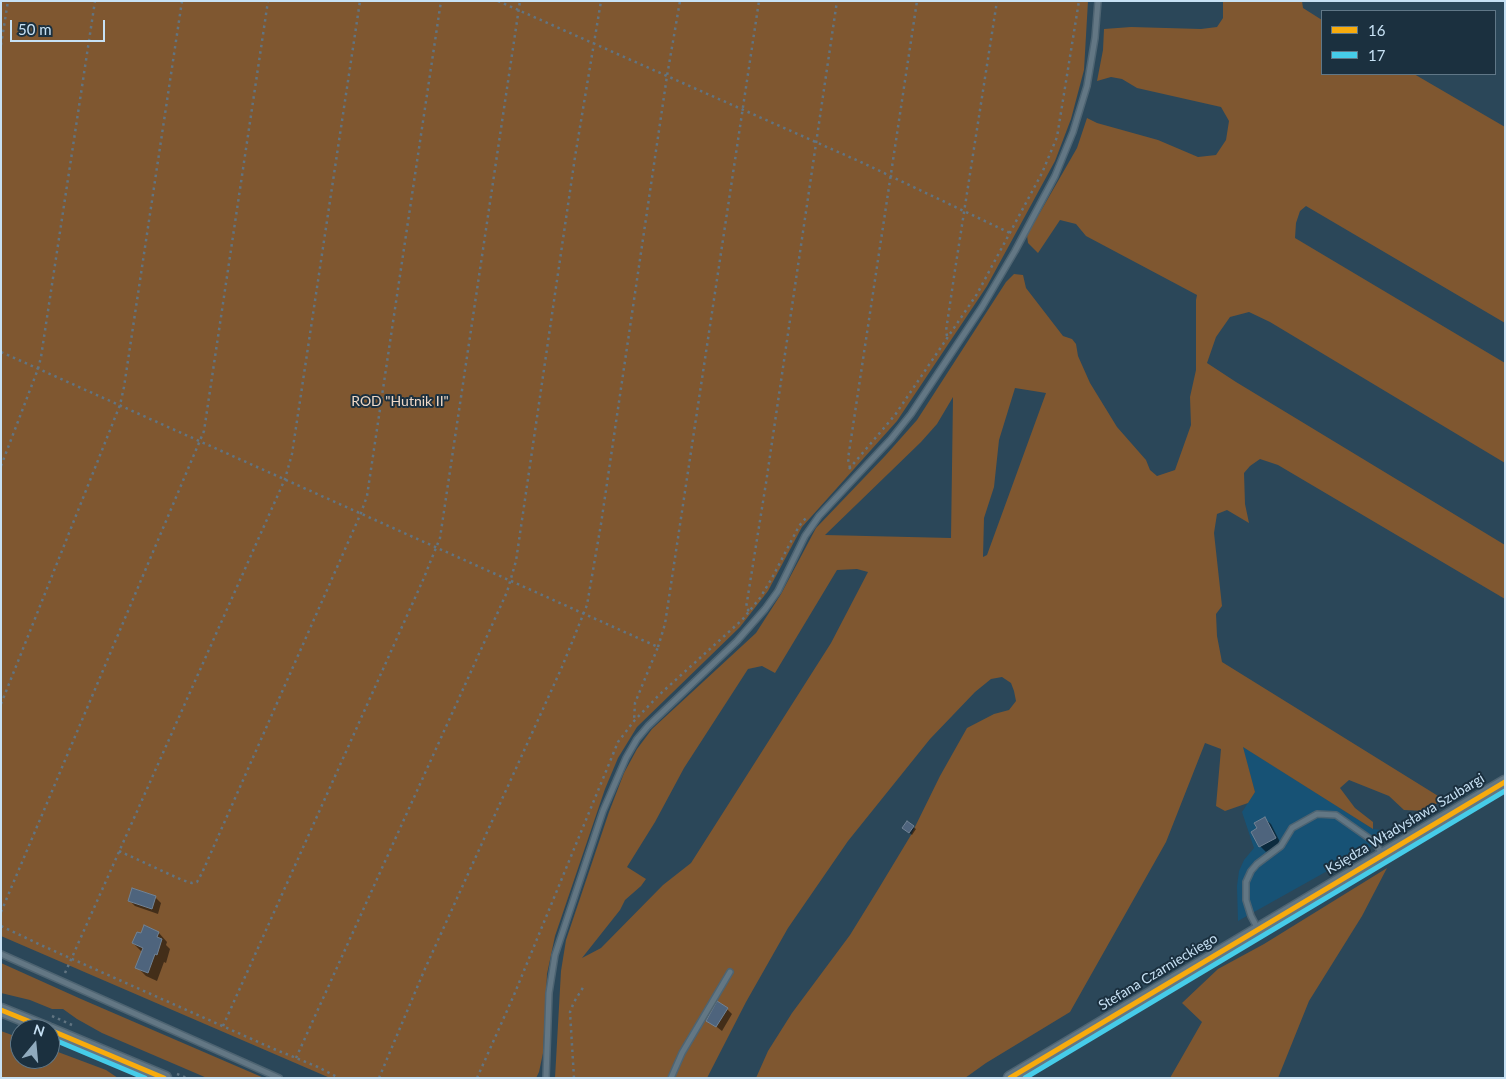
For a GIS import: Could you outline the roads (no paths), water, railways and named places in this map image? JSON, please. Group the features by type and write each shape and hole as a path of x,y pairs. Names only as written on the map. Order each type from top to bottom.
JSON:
{"street":[{"name":"Księdza Władysława Szubargi","path":"1321,892 1505,782"},
{"name":"Stefana Czarnieckiego","path":"1010,1078 1321,892"},
{"path":"1,1010 24,1019"},
{"path":"60,1034 165,1078"}],"lane":[{"path":"546,1078 549,993 555,955 604,811 626,758 637,739 648,726 737,641 765,609 778,591 805,536 819,516 891,439 911,414 982,307 1015,251 1055,176 1073,132 1087,86 1095,38 1098,1"},
{"path":"1258,930 1246,900 1246,882 1251,871 1257,864 1281,846 1292,828 1317,814 1336,815 1373,841 1383,855"},
{"path":"1,954 279,1078"},
{"path":"671,1078 686,1047 730,972"}],"park label":[{"name":"ROD \"Hutnik II\"","path":"400,401"}]}
